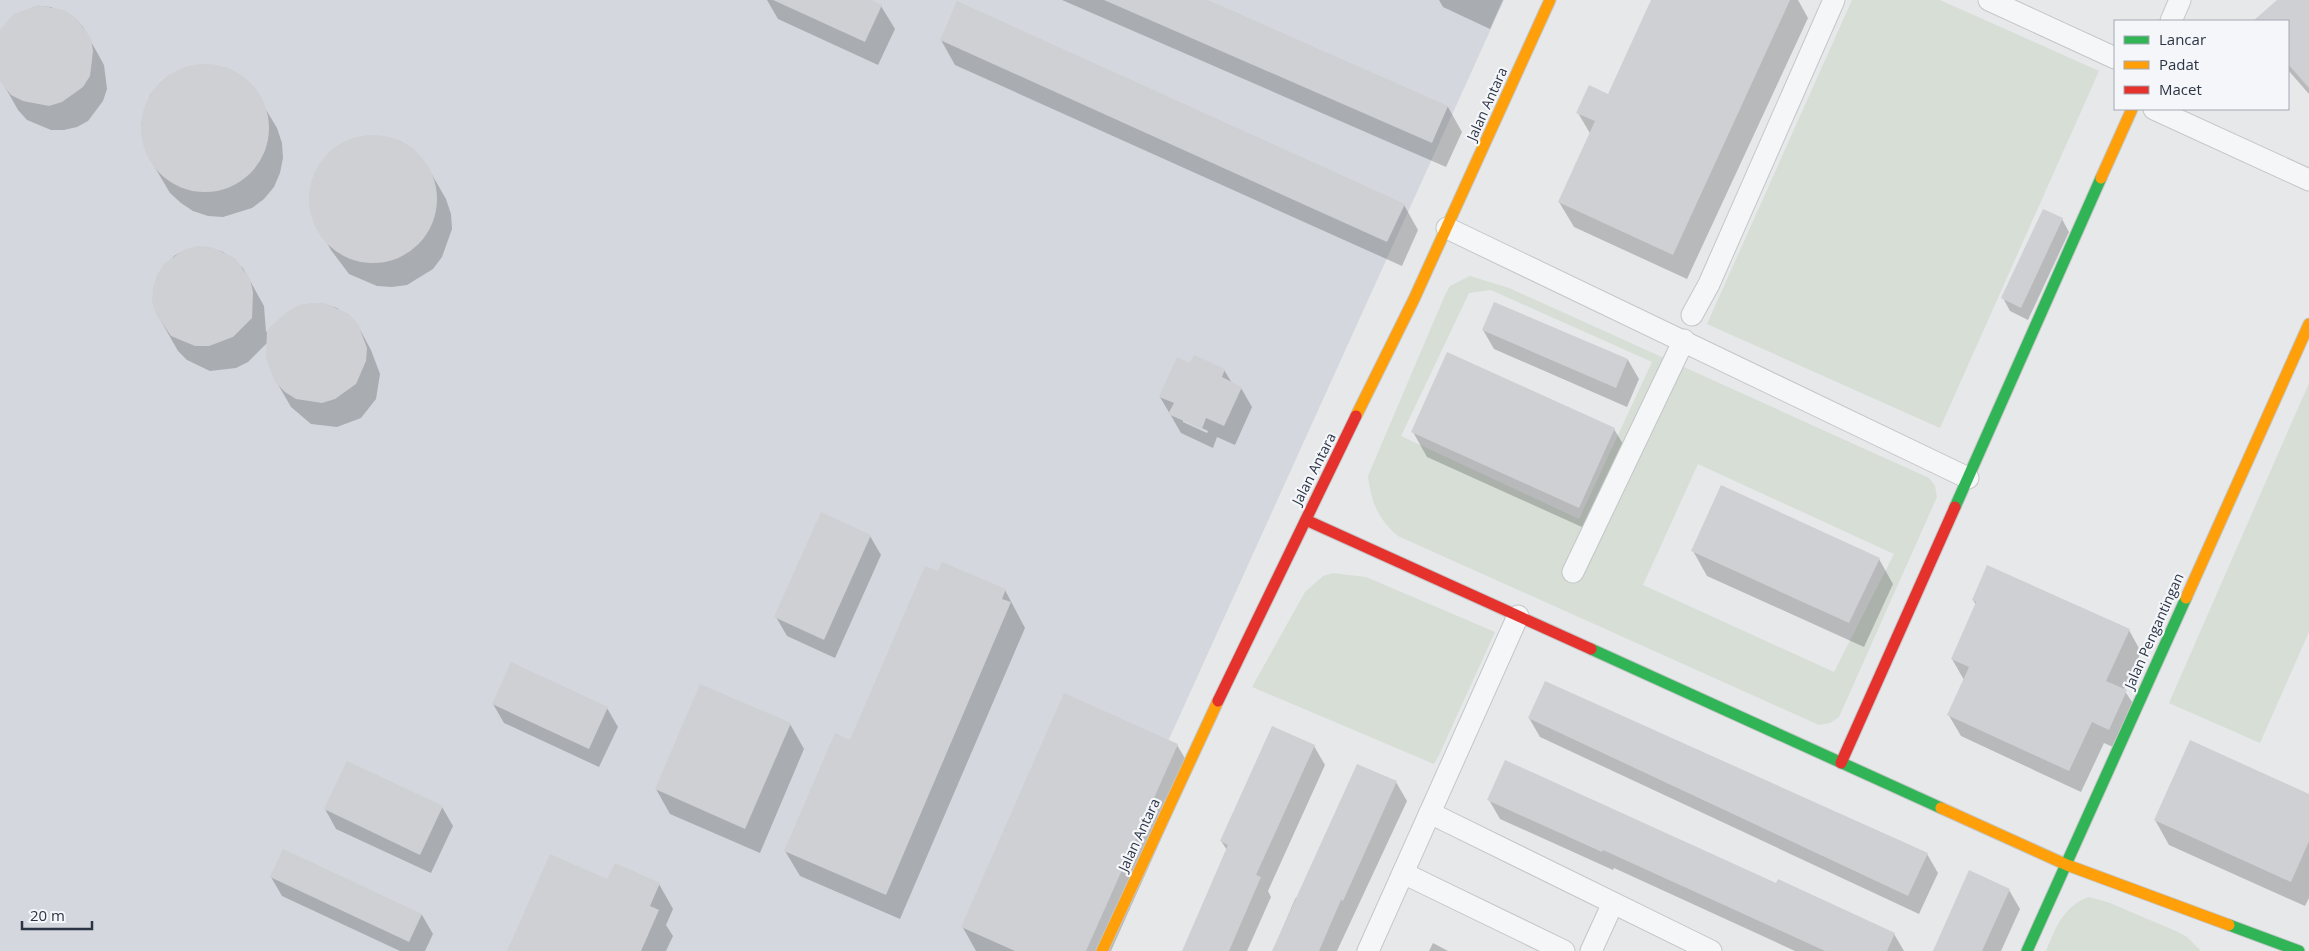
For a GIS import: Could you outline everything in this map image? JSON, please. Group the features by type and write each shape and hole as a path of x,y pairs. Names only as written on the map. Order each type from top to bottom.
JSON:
{"street":[{"name":"Jalan Antara","path":"1102,951 1264,602 1414,299 1550,0"},
{"path":"1692,315 1709,284 1834,0"},
{"path":"1989,0 2114,58"},
{"path":"2171,20 2180,0"},
{"path":"1842,763 2132,110"},
{"path":"2156,110 2309,180"},
{"path":"1447,228 1684,340 1968,478"},
{"name":"Jalan Pengantingan","path":"2027,951 2309,324"},
{"path":"1573,572 1684,340"},
{"path":"1306,520 2067,865 2299,951"},
{"path":"1368,951 1518,616"},
{"path":"1430,813 1711,951"},
{"path":"1403,873 1564,951"},
{"path":"1591,951 1613,903"}],"shaded area":[{"path":"0,0 1504,0 1073,951 0,951"},
{"path":"1852,0 1940,0 2099,71 1940,428 1707,324"},
{"path":"1470,276 1509,288 1929,478 1935,486 1937,497 1839,717 1830,723 1819,725 1398,536 1391,530 1374,502 1368,476 1450,286","holes":["1491,290 1652,362 1579,519 1401,436 1469,293","1698,464 1894,554 1834,672 1643,585"]},
{"path":"2309,383 2309,632 2260,743 2169,703"},
{"path":"1333,573 1366,577 1495,632 1434,764 1252,687 1305,592 1323,576"},
{"path":"2089,897 2110,903 2178,932 2187,937 2201,951 2046,951 2057,926 2067,912 2080,901"}],"building":[{"path":"773,0 872,0 882,5 865,42"},
{"path":"1104,0 1208,0 1448,106 1432,143"},
{"path":"1651,0 1790,0 1673,255 1558,202 1595,121 1576,113 1589,85 1608,94"},
{"path":"2277,0 2309,0 2309,88 2289,65 2289,20 2254,20"},
{"path":"957,1 1405,204 1387,242 940,40"},
{"path":"38,5 64,10 75,17 91,38 93,51 90,76 83,87 62,102 49,106 23,101 11,95 0,81 0,30 14,14"},
{"path":"205,64 218,65 230,69 250,83 264,103 268,115 268,141 264,153 250,173 230,187 218,191 205,192 192,191 180,187 160,173 146,153 142,141 141,128 142,115 146,103 160,83 180,69 192,65"},
{"path":"373,135 386,136 398,140 418,154 432,174 436,186 436,212 432,224 418,244 398,258 386,262 373,263 360,262 348,258 328,244 314,224 310,212 309,199 310,186 314,174 328,154 348,140 360,136"},
{"path":"2043,209 2063,218 2021,308 2001,298"},
{"path":"198,246 211,247 235,258 250,279 253,292 252,318 233,337 209,346 195,346 171,336 156,314 152,301 157,275 164,264 185,249"},
{"path":"1494,302 1628,359 1616,388 1482,330"},
{"path":"324,303 349,314 358,324 367,348 366,361 356,384 335,399 322,403 296,399 285,392 275,382 266,357 267,330 287,312 299,305"},
{"path":"1447,352 1615,428 1579,508 1411,432"},
{"path":"1194,355 1225,369 1222,377 1242,387 1224,426 1206,418 1202,429 1168,414 1174,403 1159,397 1177,357 1190,363"},
{"path":"1721,485 1880,558 1849,623 1691,551"},
{"path":"821,512 871,535 824,640 774,617"},
{"path":"942,562 1006,589 1002,599 1011,602 886,895 784,851 835,733 850,740 925,566 938,571"},
{"path":"1987,565 2130,629 2106,681 2127,690 2109,730 2092,722 2069,771 1947,715 1969,667 1951,659 1976,602 1972,600"},
{"path":"511,662 608,707 589,749 492,704"},
{"path":"1545,681 1928,853 1908,896 1528,718"},
{"path":"700,684 791,723 745,829 655,789"},
{"path":"1064,693 1178,744 1086,951 1015,951 961,927"},
{"path":"1272,726 1315,745 1256,875 1261,877 1229,951 1182,951 1228,845 1220,841"},
{"path":"2190,740 2309,794 2309,841 2291,882 2154,820"},
{"path":"1505,760 1776,883 1778,879 1895,933 1887,951 1825,951 1603,850 1602,852 1487,800"},
{"path":"347,761 443,806 420,855 324,809"},
{"path":"1357,764 1397,781 1343,901 1341,900 1319,951 1272,951"},
{"path":"283,849 422,914 409,942 270,877"},
{"path":"550,854 607,879 615,863 660,883 650,906 659,910 641,951 507,951"},
{"path":"1969,870 2010,889 1982,951 1933,951"}],"traffic: fast":[{"path":"1955,507 2101,178"},
{"path":"2027,951 2186,598"},
{"path":"1591,649 1941,808"},
{"path":"2229,925 2299,951"}],"traffic: slow":[{"path":"1356,416 1414,299 1550,0"},
{"path":"2101,178 2132,110"},
{"path":"2186,598 2309,324"},
{"path":"1102,951 1218,701"},
{"path":"1941,808 2067,865 2229,925"}],"traffic: jam":[{"path":"1218,701 1356,416"},
{"path":"1841,763 1955,507"},
{"path":"1306,520 1591,649"}]}
